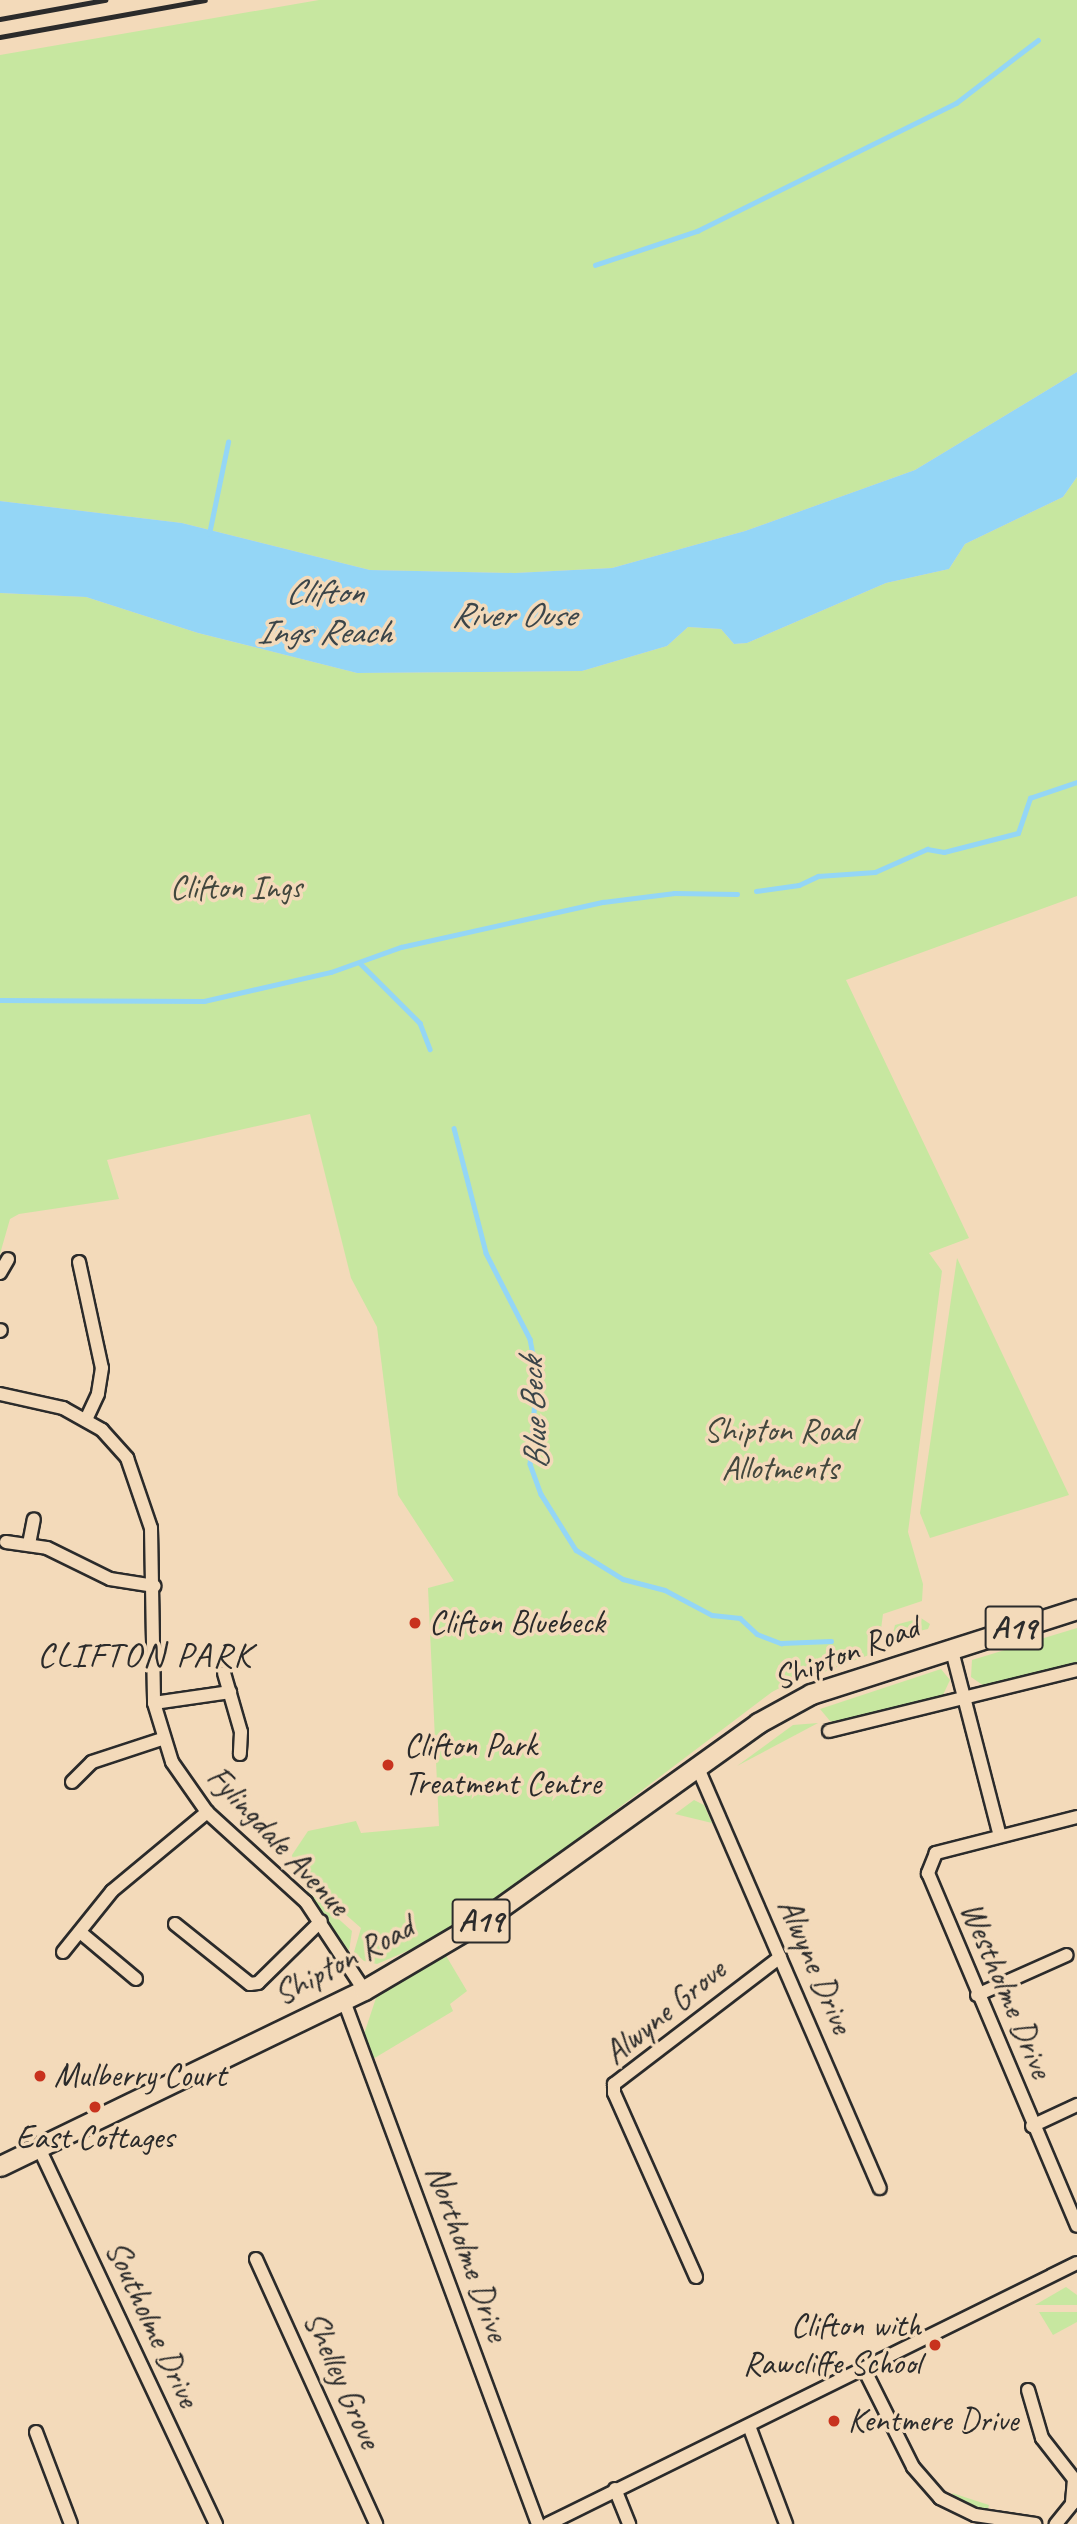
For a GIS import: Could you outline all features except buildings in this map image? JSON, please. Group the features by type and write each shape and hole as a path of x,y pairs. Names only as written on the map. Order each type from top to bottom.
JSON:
{"main road":[{"name":"Shipton Road","path":"0,2166 364,1990 538,1883 758,1723 811,1694 951,1647 1077,1609"}],"street":[{"path":"0,1273 9,1259"},
{"path":"79,1262 102,1368 98,1394 86,1420"},
{"name":"Fylingdale Avenue","path":"0,1394 63,1408 86,1420 115,1444 136,1474 151,1528 155,1703 162,1739 182,1780 206,1811 287,1882 321,1921 364,1990"},
{"path":"29,1544 34,1519"},
{"path":"6,1542 29,1544 64,1555 110,1579 154,1586"},
{"path":"951,1647 1000,1836 1077,1817"},
{"name":"Shipton Road","path":"829,1731 1077,1670"},
{"path":"224,1672 242,1732 240,1754"},
{"path":"155,1703 230,1692"},
{"path":"72,1782 92,1762 162,1739"},
{"name":"Alwyne Drive","path":"697,1766 880,2189"},
{"path":"63,1952 112,1891 206,1811"},
{"name":"Westholme Drive","path":"1000,1836 936,1853 930,1864 930,1885 1077,2226"},
{"path":"176,1924 250,1984 258,1983 321,1921"},
{"path":"80,1933 136,1979"},
{"path":"977,1995 1067,1955"},
{"name":"Alwyne Grove","path":"696,2277 614,2093 614,2084 780,1957"},
{"name":"Northolme Drive","path":"344,2001 538,2524"},
{"path":"1032,2126 1077,2105"},
{"name":"Southolme Drive","path":"38,2148 216,2524"},
{"name":"Shelley Grove","path":"256,2259 376,2524"},
{"path":"548,2524 1077,2263"},
{"path":"864,2369 913,2467 940,2498 975,2515 1035,2524"},
{"path":"1028,2390 1039,2400 1046,2445 1074,2479 1072,2504 1056,2524"},
{"path":"749,2426 786,2524"},
{"path":"36,2432 71,2524"},
{"path":"615,2489 629,2524"}],"green space":[{"path":"319,0 1077,0 1077,372 915,470 745,531 612,568 515,573 370,570 182,523 0,501 0,55"},
{"name":"Clifton Ings","path":"1077,477 1077,896 846,980 969,1238 929,1253 942,1271 908,1532 923,1584 922,1601 883,1614 879,1644 869,1655 821,1673 806,1674 772,1692 522,1881 419,1946 377,1964 364,1961 354,1952 361,1928 294,1868 292,1855 308,1831 356,1821 361,1833 439,1826 428,1588 454,1581 398,1495 377,1327 351,1278 310,1114 107,1160 119,1199 19,1214 10,1219 0,1254 0,593 86,597 198,633 357,673 582,671 667,646 688,627 721,629 734,644 747,643 886,583 949,569 965,544 1063,497"},
{"name":"Shipton Road Allotments","path":"957,1258 1069,1495 930,1538 920,1513"},
{"path":"921,1618 930,1624 928,1629 892,1637 895,1625"},
{"path":"1077,1628 1077,1663 984,1686 971,1677 972,1660"},
{"path":"941,1669 950,1680 942,1697 838,1723 830,1721 820,1709"},
{"path":"818,1723 737,1766 793,1725"},
{"path":"694,1800 704,1805 712,1823 675,1814"},
{"path":"305,1889 352,1931 349,1951"},
{"path":"445,1954 467,1991 450,2004 453,2011 373,2059 363,2037 378,1992"},
{"path":"1066,2287 1077,2295 1077,2305 1035,2305"},
{"path":"1039,2312 1077,2312 1077,2322 1053,2335"},
{"path":"952,2493 989,2505 987,2512 958,2501"}],"water":[{"name":"Clifton Ings Reach","path":"1077,372 1077,477 1063,497 965,544 949,569 886,583 747,643 734,644 721,629 688,627 667,646 582,671 357,673 198,633 86,597 0,593 0,501 182,523 370,570 515,573 612,568 745,531 915,470"}],"waterway":[{"path":"595,265 697,231 956,103 1038,40"},
{"path":"209,534 228,442"},
{"path":"756,891 799,885 818,876 875,872 927,849 944,852 1018,833 1030,798 1077,782"},
{"path":"0,1000 204,1001 331,972 401,947 603,902 674,893 737,894"},
{"name":"Blue Beck","path":"360,963 420,1023 430,1049"},
{"name":"Blue Beck","path":"454,1128 486,1253 530,1339 537,1374 530,1464 541,1494 576,1550 623,1579 665,1590 712,1615 740,1618 757,1634 781,1643 831,1641"}],"railway":[{"path":"0,19 105,0"},
{"path":"0,37 205,0"}],"place":[{"name":"Clifton Bluebeck","path":"415,1623"},
{"name":"Clifton Park Treatment Centre","path":"388,1765"},
{"name":"Mulberry Court","path":"40,2076"},
{"name":"East Cottages","path":"95,2107"},
{"name":"Clifton with Rawcliffe School","path":"935,2345"},
{"name":"Kentmere Drive","path":"834,2421"}],"district":[{"name":"CLIFTON PARK","path":"145,1655"}],"water label":[{"name":"River Ouse","path":"513,615"}]}
